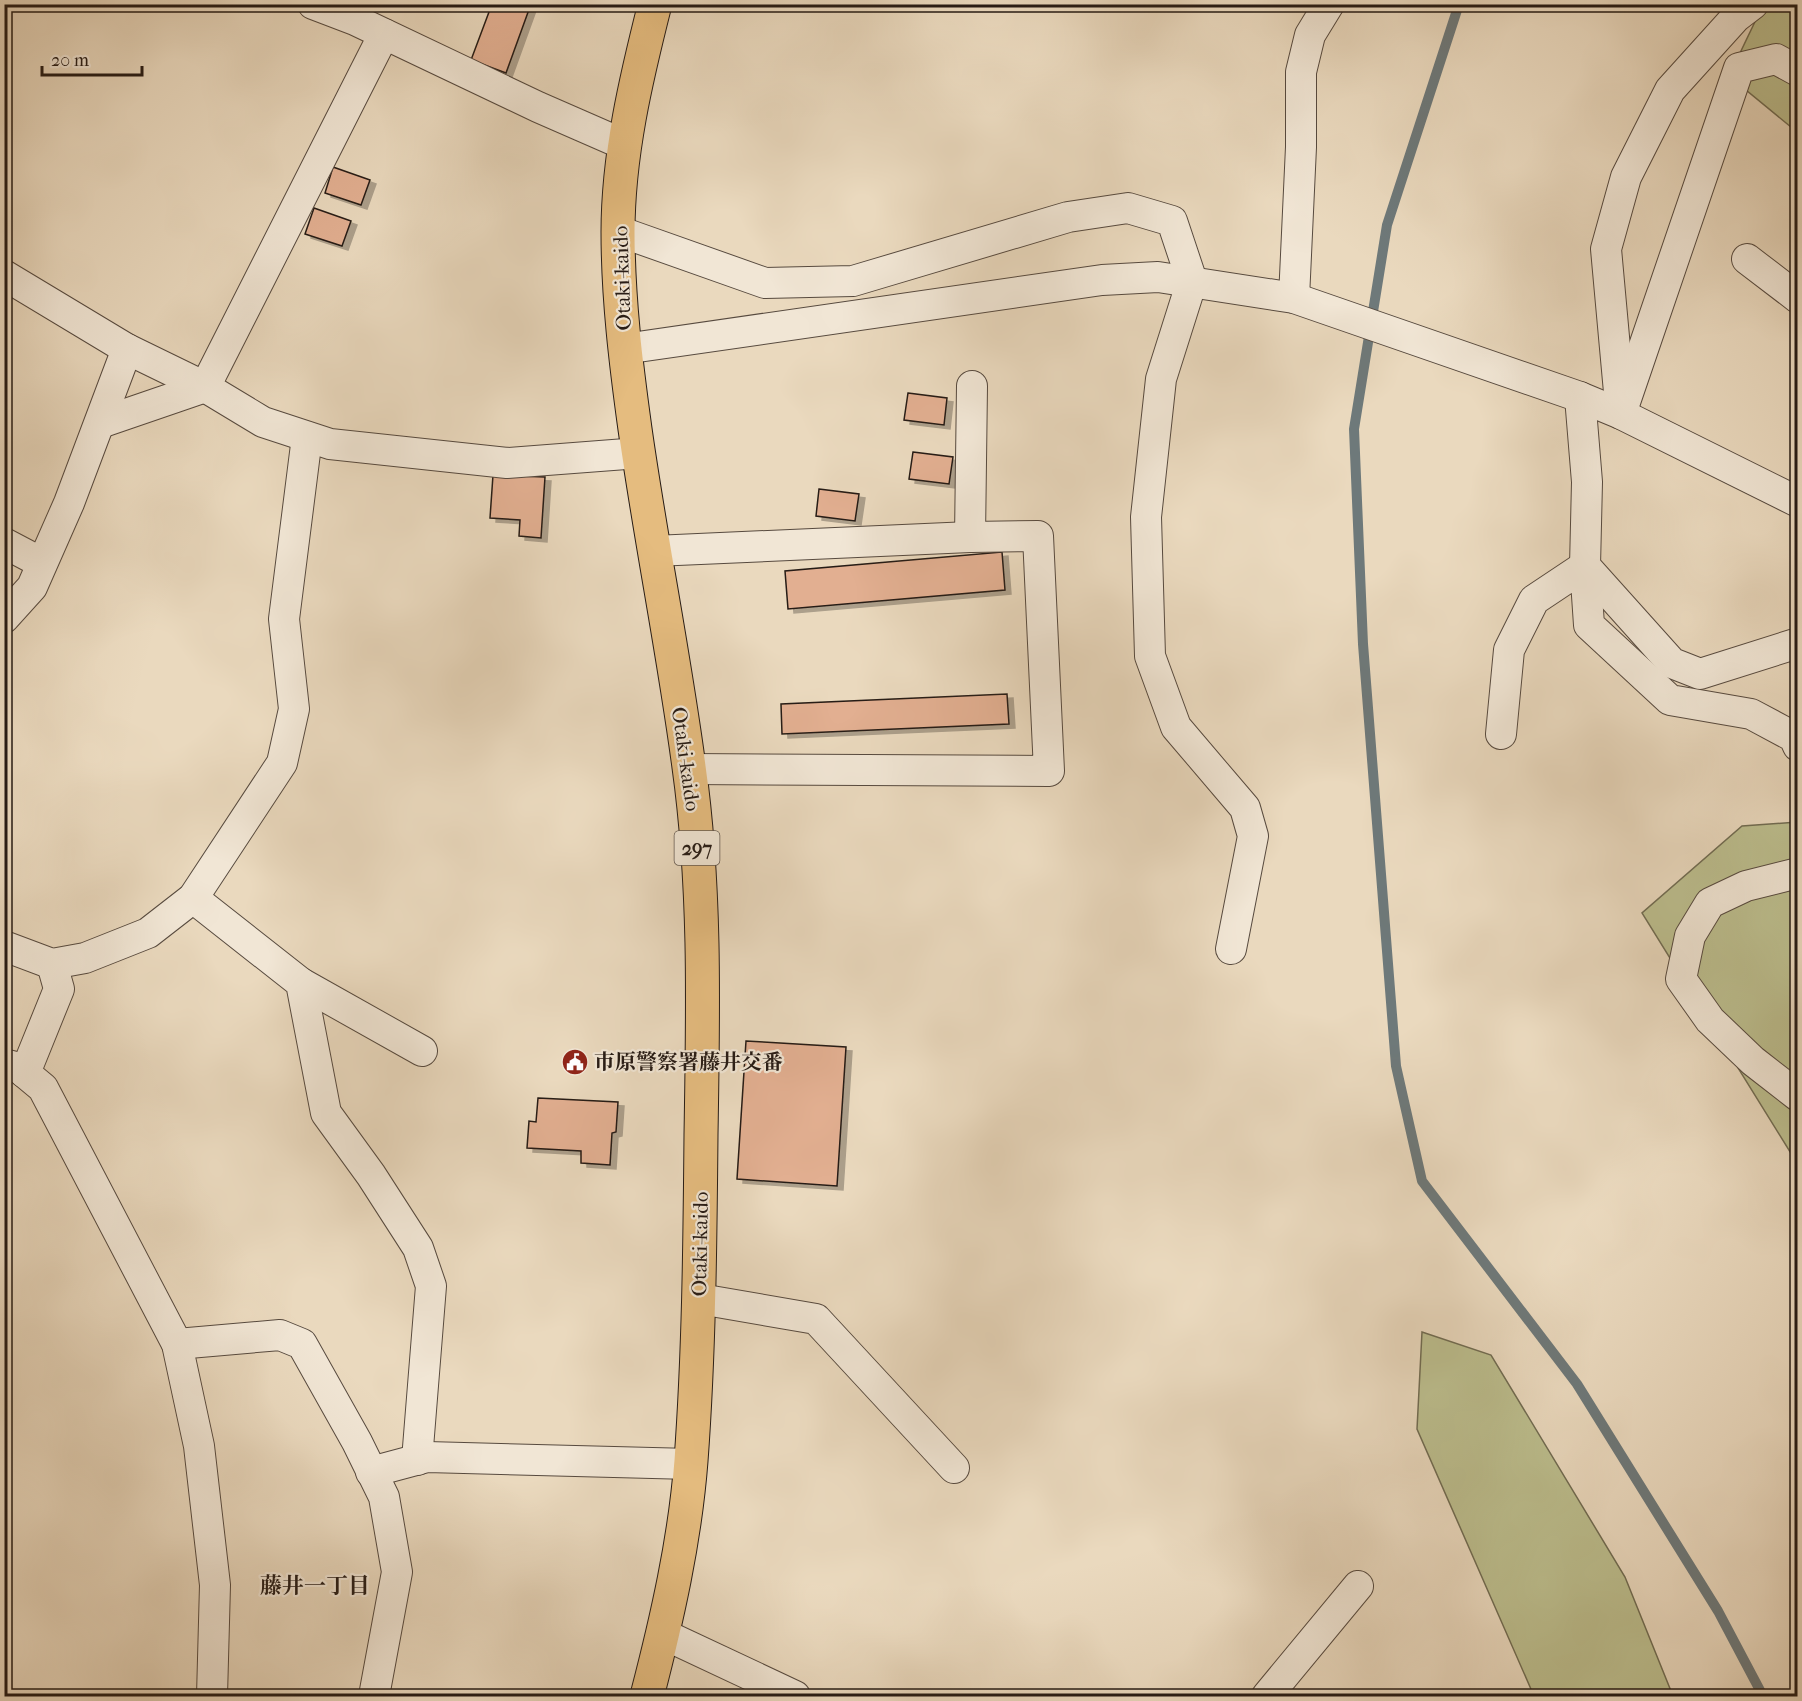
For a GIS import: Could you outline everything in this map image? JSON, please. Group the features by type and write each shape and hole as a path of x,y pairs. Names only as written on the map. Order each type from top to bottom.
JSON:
{"highway":[{"name":"Otaki-kaido","path":"647,1696 663,1634 691,1464 700,1299 703,989 700,878 690,770 624,349 618,231 625,145 637,75 655,4"}],"street":[{"path":"313,4 355,20 538,107 625,145"},
{"path":"1294,298 1301,147 1301,72 1310,35 1329,4"},
{"path":"1621,414 1606,249 1626,177 1670,90 1736,17 1754,4"},
{"path":"100,423 205,387 384,34"},
{"path":"1621,414 1739,68 1776,59 1797,71"},
{"path":"618,231 765,283 853,281 1068,217 1128,208 1172,221 1192,281 1161,378 1146,517 1150,656 1176,727 1245,808 1253,836 1231,949"},
{"path":"1747,259 1797,298"},
{"path":"4,275 127,349 205,387 263,422 330,444 507,463 639,453"},
{"path":"624,349 1102,279 1158,277 1192,281 1294,298 1580,397 1621,414 1797,502"},
{"path":"4,618 32,587 69,503 127,349"},
{"path":"970,537 972,386"},
{"path":"1580,397 1587,482 1585,566 1589,625 1670,700 1751,714 1794,737 1797,746"},
{"path":"4,946 52,964 85,958 148,933 193,898 282,763 294,709 284,619 307,437"},
{"path":"654,551 1038,536 1049,771 690,770"},
{"path":"4,543 42,563"},
{"path":"1585,566 1672,663 1700,674 1797,644"},
{"path":"1501,735 1509,650 1534,600 1585,566"},
{"path":"1797,873 1746,886 1710,903 1690,936 1681,979 1710,1020 1753,1061 1797,1096"},
{"path":"193,898 301,983 422,1051"},
{"path":"52,964 59,989 15,1068 43,1088 177,1344 199,1446 215,1585 212,1696"},
{"path":"301,983 326,1113 371,1175 418,1248 431,1286 417,1460"},
{"path":"700,1299 816,1319 954,1468"},
{"path":"177,1344 280,1335 302,1344 384,1497 397,1572 374,1696"},
{"path":"371,1472 427,1457 691,1464"},
{"path":"1267,1696 1358,1586"},
{"path":"663,1634 795,1696"}],"green space":[{"path":"1763,5 1797,5 1797,132 1729,76"},
{"path":"1797,822 1797,1163 1642,913 1742,826"},
{"path":"1422,1332 1491,1355 1625,1577 1673,1696 1534,1696 1417,1429"}],"building":[{"path":"492,4 531,4 506,73 471,60"},
{"path":"333,167 370,180 361,205 325,193"},
{"path":"314,208 351,221 342,246 305,234"},
{"path":"908,393 947,398 944,425 904,420"},
{"path":"913,452 953,457 949,484 909,479"},
{"path":"493,475 545,477 541,538 519,536 520,520 490,518"},
{"path":"819,489 859,494 855,521 816,516"},
{"path":"1002,552 1005,590 788,609 785,571"},
{"path":"1007,694 1009,724 782,734 781,704"},
{"path":"746,1041 846,1047 837,1186 737,1179"},
{"path":"538,1098 618,1102 616,1132 612,1133 610,1165 581,1163 581,1151 527,1148 529,1121 536,1122"}],"waterway":[{"path":"1459,4 1387,225 1354,429 1363,644 1396,1066 1422,1181 1577,1384 1718,1611 1763,1696"}],"place":[{"name":"市原警察署藤井交番","path":"575,1062"}],"district":[{"name":"藤井一丁目","path":"315,1586"}]}
